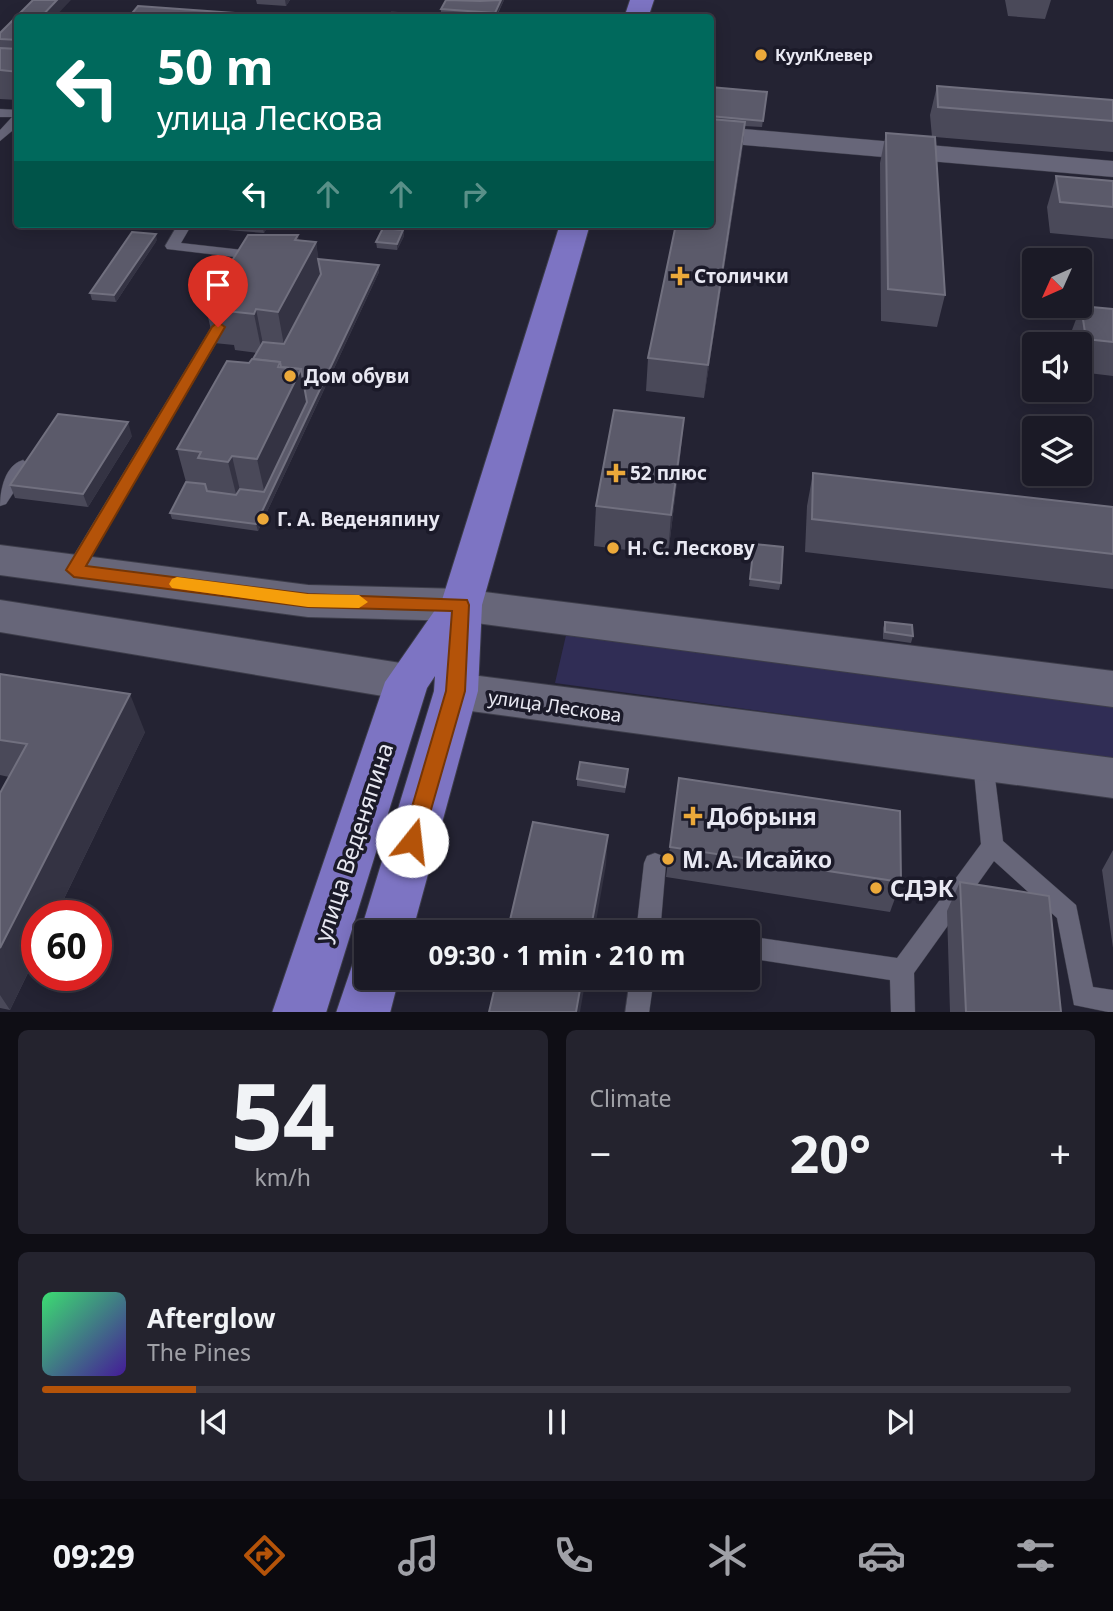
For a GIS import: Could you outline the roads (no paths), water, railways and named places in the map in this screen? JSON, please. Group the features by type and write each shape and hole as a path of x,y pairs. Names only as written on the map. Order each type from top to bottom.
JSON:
{"main road":[{"name":"улица Веденяпина","path":"390,920 456,691 461,605 574,228"},
{"path":"0,560 308,601 461,605 1113,689"},
{"name":"улица Веденяпина","path":"299,1012 407,682 461,605"},
{"name":"улица Лескова","path":"0,616 456,691 1113,778"},
{"path":"363,1012 370,990"}],"street":[{"path":"714,134 1113,169"}],"lane":[{"path":"390,14 401,0"},
{"path":"0,137 14,121"},
{"path":"183,228 172,246 261,255 254,267"},
{"path":"74,570 233,303"},
{"path":"0,500 30,456"},
{"path":"903,1012 902,970 992,846 983,762"},
{"path":"992,846 1068,913 1083,997 1113,1002"},
{"path":"649,920 655,863"},
{"path":"760,949 902,970"},
{"path":"637,1012 640,990"}],"place":[{"name":"КуулКлевер","path":"761,55"},
{"name":"Столички","path":"680,276"},
{"name":"Дом обуви","path":"290,376"},
{"name":"52 плюс","path":"616,473"},
{"name":"Г. А. Веденяпину","path":"263,519"},
{"name":"Н. С. Лескову","path":"613,548"},
{"name":"Добрыня","path":"693,816"},
{"name":"М. А. Исайко","path":"668,859"},
{"name":"СДЭК","path":"876,888"}]}
